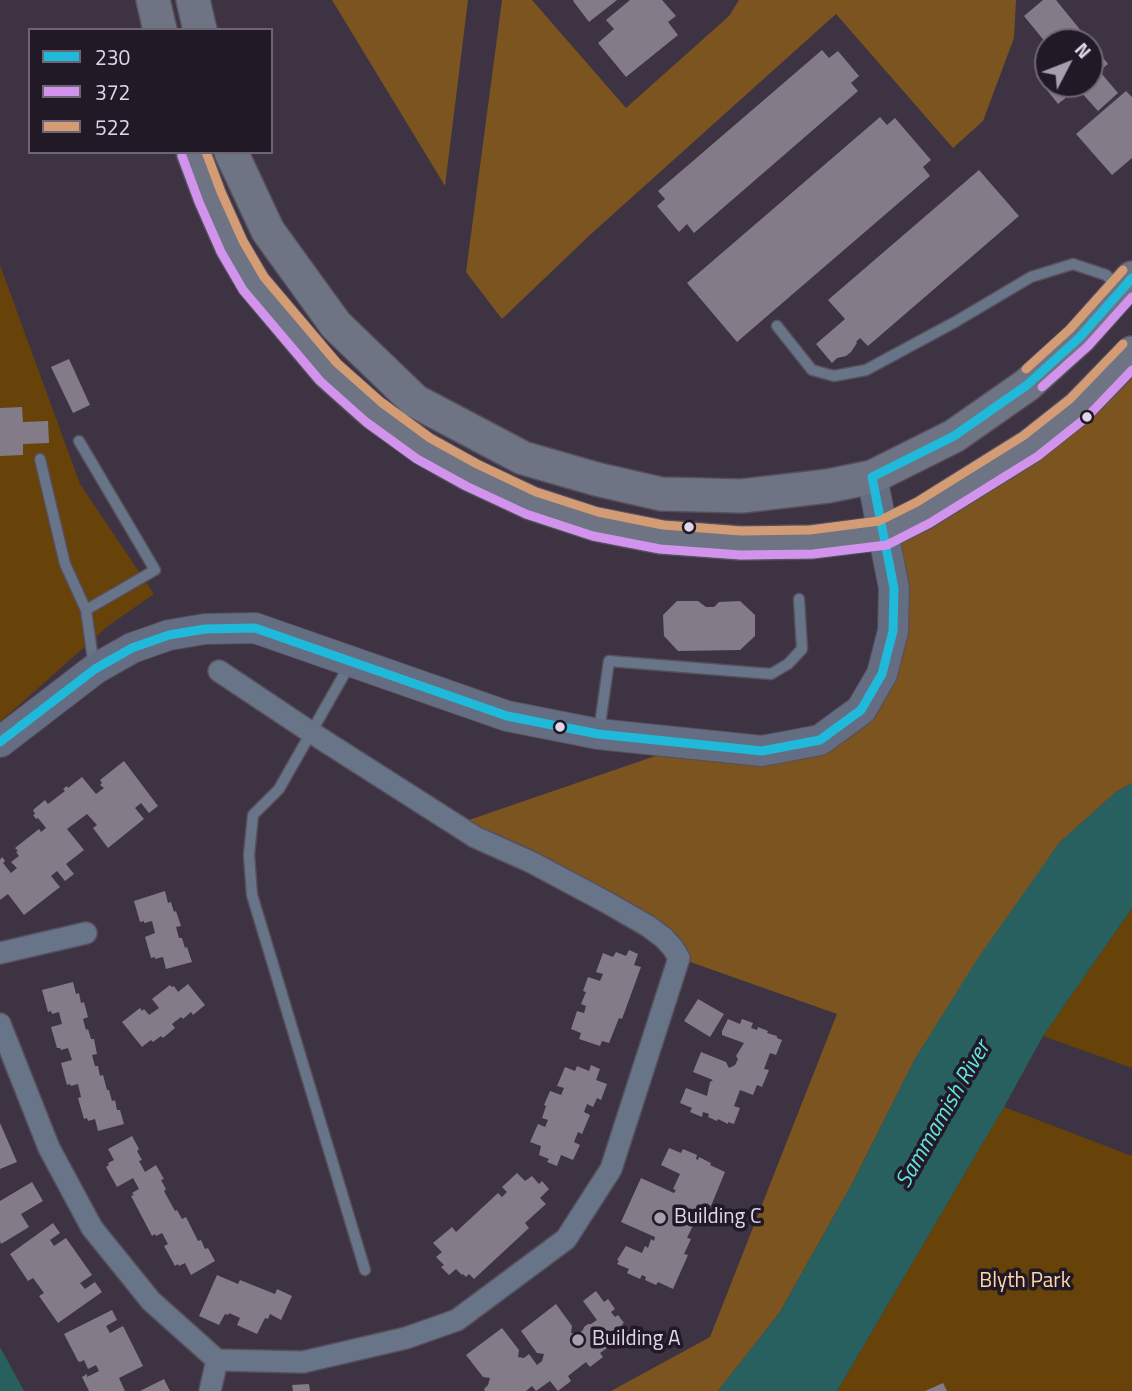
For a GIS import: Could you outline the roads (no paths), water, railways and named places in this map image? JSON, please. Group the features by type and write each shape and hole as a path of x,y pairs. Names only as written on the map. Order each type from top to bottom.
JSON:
{"main road":[{"path":"153,0 160,28"},
{"path":"193,0 200,28"},
{"path":"195,154 232,247 254,284 328,372 373,412 423,448 471,475 531,503 595,524 661,537 741,543 811,542 883,533 923,513 1030,446 1078,408 1132,353"},
{"path":"233,154 268,231 336,325 415,401 523,458 661,494 742,496 828,486 872,477 954,436 1027,385 1079,338 1127,284"},
{"path":"0,742 95,669 132,648 169,635 205,629 255,628 507,716 598,734 762,751 820,740 861,710 882,674 893,631 894,588 872,477"}],"street":[{"path":"0,1024 49,1148 92,1228 150,1301 217,1360 303,1362 406,1338 457,1320 566,1238 611,1169 679,958 664,938 648,926 531,862 475,837 219,671"},
{"path":"0,953 86,933"},
{"path":"211,1391 217,1360"}],"lane":[{"path":"777,326 812,370 834,376 866,370 1031,277 1073,264 1127,284"},
{"path":"79,441 155,570 86,610"},
{"path":"40,459 65,564 86,610 95,669"},
{"path":"598,734 609,661 771,674 788,664 802,649 799,599"},
{"path":"351,662 279,789 253,815 249,855 252,895 365,1270"}],"water":[{"name":"Sammamish River","path":"1132,783 1132,908 1043,1036 837,1391 718,1391 780,1312 852,1184 916,1057 978,958 1059,843 1116,792"},
{"path":"0,1347 24,1391 0,1391"}],"place":[{"name":"Building C","path":"660,1218"},
{"name":"Building A","path":"578,1340"}],"park label":[{"name":"Blyth Park","path":"1025,1282"}]}
